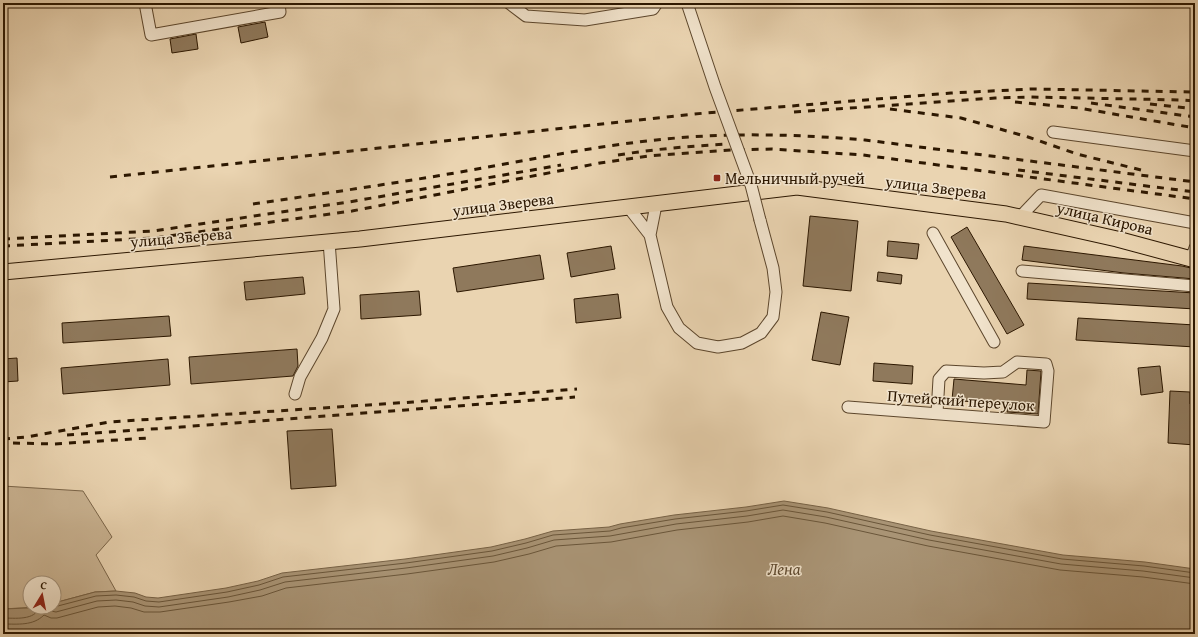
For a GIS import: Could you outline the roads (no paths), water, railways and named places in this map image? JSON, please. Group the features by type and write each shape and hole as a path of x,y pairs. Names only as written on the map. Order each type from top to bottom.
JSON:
{"main road":[{"name":"улица Зверева","path":"3,272 329,242 797,188 1013,216"},
{"name":"улица Кирова","path":"1013,216 1194,255"}],"street":[{"path":"145,3 151,35 280,12 279,3"},
{"path":"509,3 526,16 585,20 653,10 657,3"},
{"path":"629,208 650,235 667,307 679,328 697,343 718,347 742,343 761,333 773,317 776,292 773,268 751,185 715,87 687,3"},
{"path":"1053,132 1195,151"},
{"path":"1013,216 1041,195 1195,223"},
{"path":"650,235 656,205"},
{"path":"933,233 994,342"},
{"path":"295,394 300,377 322,338 334,309 329,242"},
{"path":"1022,271 1195,286"},
{"name":"Путейский переулок","path":"848,407 937,414 1044,422 1048,371 1046,364 1017,362 1003,372 984,373 946,371 939,379 937,414"}],"water":[{"name":"Лена","path":"784,501 828,508 931,531 1063,555 1145,562 1195,569 1195,634 3,634 3,609 22,608 22,615 62,615 62,601 95,592 116,591 158,598 226,588 258,581 282,573 405,559 491,547 553,531 609,527 674,515"}],"railway":[{"path":"110,177 705,113 951,93 1032,89 1195,92"},
{"path":"794,112 995,98 1031,97 1195,101"},
{"path":"1015,102 1079,108 1195,128"},
{"path":"1091,103 1195,117"},
{"path":"1150,104 1195,109"},
{"path":"890,109 961,118 1028,137 1077,154 1141,170"},
{"path":"253,204 437,176 626,144 689,137 733,135 799,136 865,140 1195,182"},
{"path":"618,155 673,148 728,144"},
{"path":"3,246 154,238 352,211 600,163 648,156 731,150 772,149 863,155 1195,199"},
{"path":"3,239 153,231 349,202 561,165"},
{"path":"1018,170 1195,192"},
{"path":"3,439 27,437 109,422 413,402 577,389"},
{"path":"67,435 575,397"},
{"path":"13,443 54,444 148,438"}],"place":[{"name":"Мельничный ручей","path":"717,178"}]}
